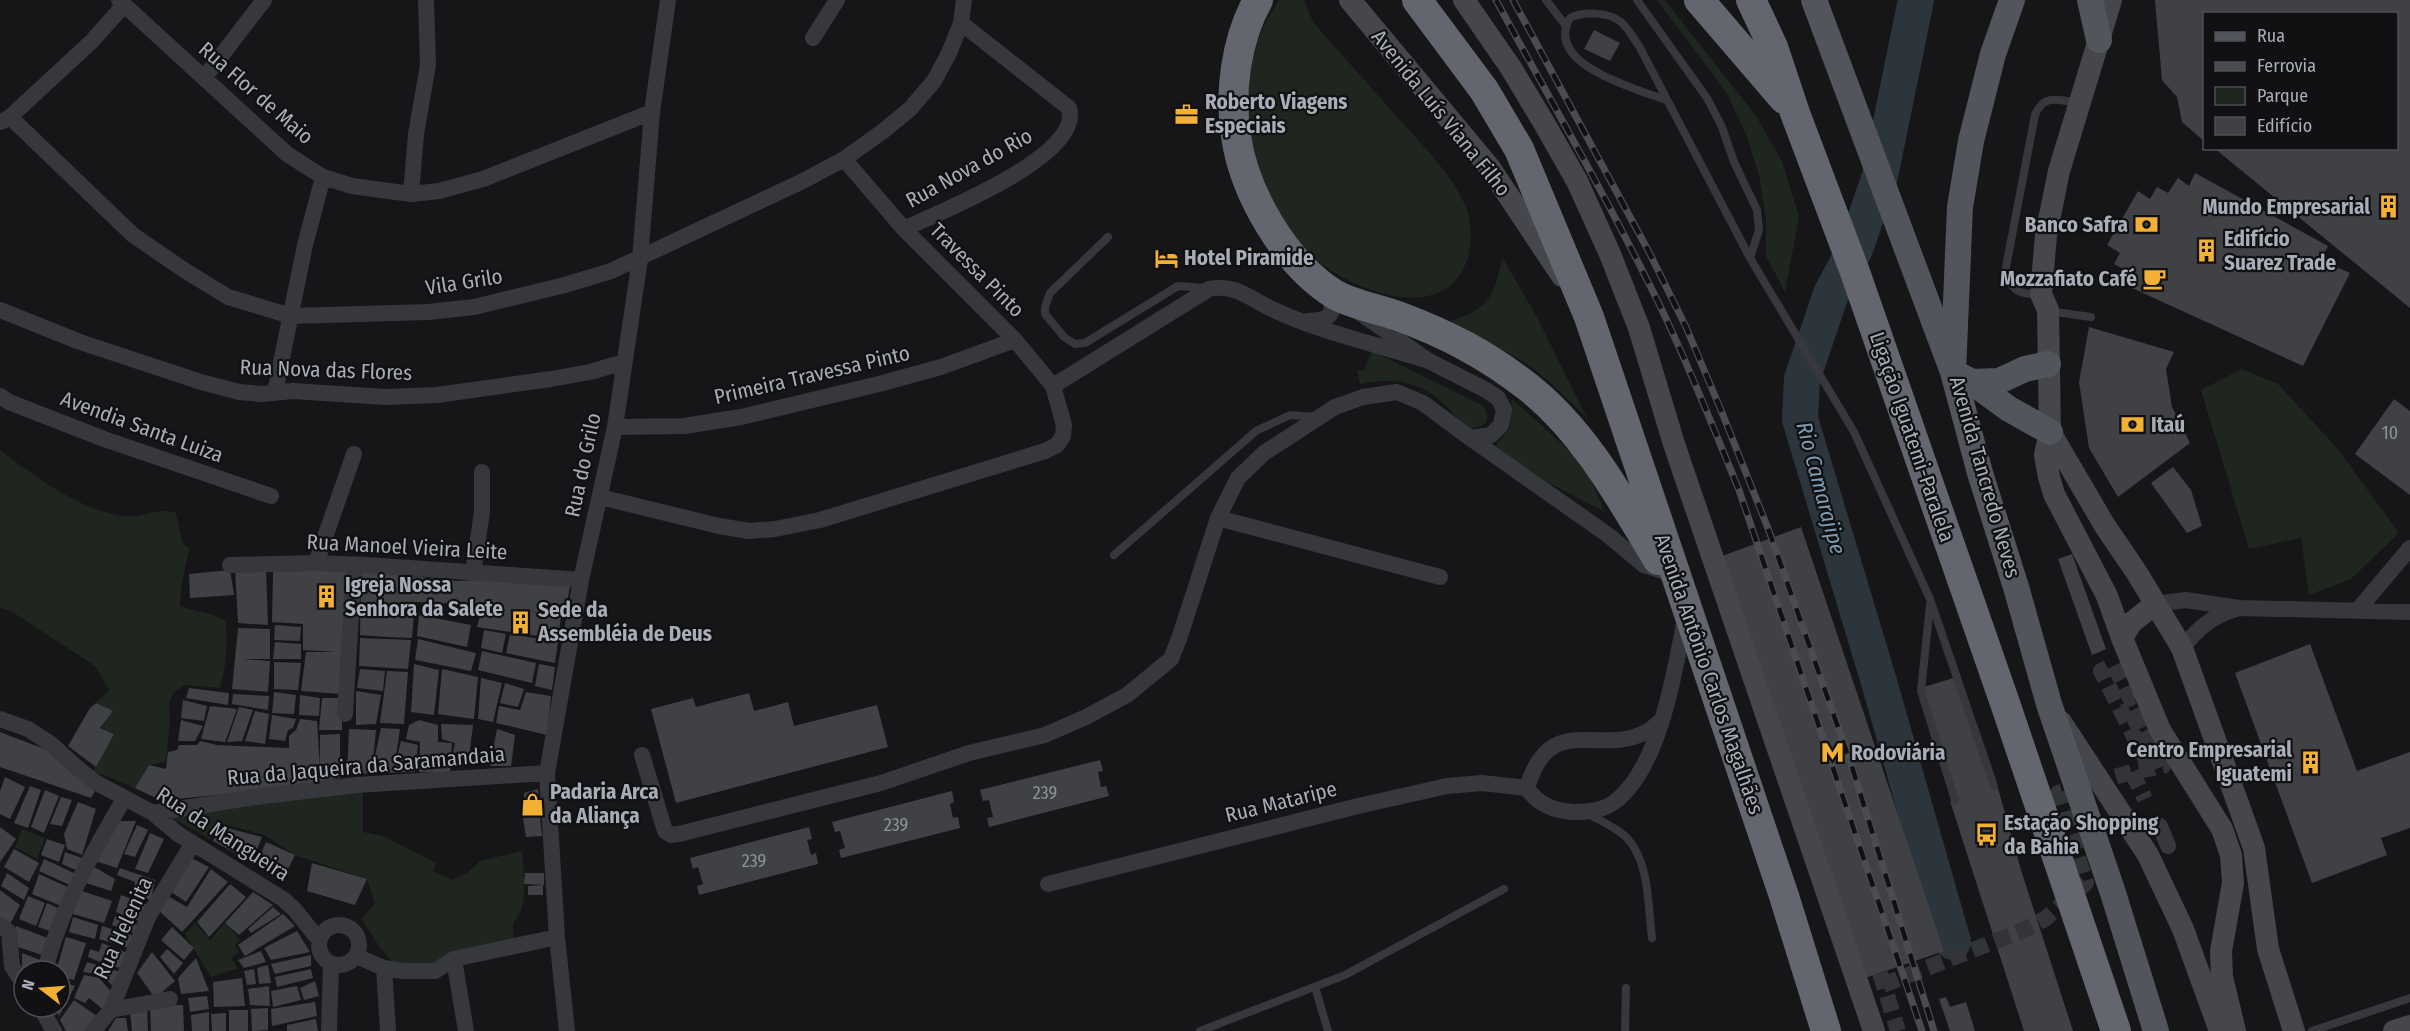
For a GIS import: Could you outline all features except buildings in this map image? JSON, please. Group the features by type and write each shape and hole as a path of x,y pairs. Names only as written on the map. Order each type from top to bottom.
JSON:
{"highway":[{"name":"Avenida Antônio Carlos Magalhães","path":"1417,0 1484,90 1519,149 1589,317 1784,896 1826,1031"},
{"path":"1699,0 1800,126"},
{"name":"Ligação Iguatemi-Paralela","path":"1751,0 1773,47 1855,272 2116,1031"},
{"path":"1254,7 1238,55 1233,93 1236,137 1247,178 1275,234 1291,255 1329,290 1457,340 1479,351 1507,370 1551,407 1606,474 1687,609"}],"main road":[{"path":"1814,0 1937,327 1962,377 2009,409 2050,432"},
{"path":"1993,54 1998,0"},
{"name":"Avenida Tancredo Neves","path":"2012,0 1993,54 1971,141 1960,207 1962,377 1980,473 2016,587 2049,704 2113,893 2156,1031"},
{"path":"2090,0 2099,40"},
{"path":"1962,377 1999,381 2025,369 2048,364"}],"street":[{"path":"204,78 264,0"},
{"path":"411,194 416,134 428,65 426,0"},
{"name":"Rua do Grilo","path":"567,1031 557,938 547,773 581,580 615,427 639,259 652,112 668,0"},
{"path":"813,38 837,0"},
{"name":"Vila Grilo","path":"5,120 133,235 228,297 291,316 428,312 474,307 565,285 611,271 803,182 844,159 910,109 934,81 961,23 964,0"},
{"name":"Avenida Luís Viana Filho","path":"1350,0 1490,168 1589,317"},
{"path":"1464,0 1511,68 1577,182 1610,254 1639,328 1674,444 1874,1031"},
{"path":"2111,0 2059,171 2048,225 2044,302 2050,432 2045,455 2054,494 2108,596 2121,638 2160,730 2222,830 2230,855 2233,883 2221,951 2222,977 2235,1031"},
{"path":"5,120 92,40 122,2"},
{"name":"Rua Flor de Maio","path":"122,2 287,154 323,177 352,186 411,194 439,191 483,179 652,112"},
{"name":"Rua Nova do Rio","path":"904,229 1033,164 1054,146 1071,119 1069,108 961,23"},
{"name":"Travessa Pinto","path":"600,497 667,515 749,531 775,529 820,520 1045,451 1057,445 1063,436 1065,425 1053,386 1015,340 904,229 844,159"},
{"path":"275,392 305,245 323,177"},
{"path":"1053,386 1209,289 1219,286 1240,292 1274,310 1306,322 1429,361"},
{"path":"1306,322 1324,320 1329,317 1332,302 1329,290"},
{"path":"1329,290 1429,361 1498,398 1504,408 1501,425 1491,435 1470,438"},
{"name":"Rua Nova das Flores","path":"0,310 80,342 201,382 239,392 261,394 275,392 385,398 437,395 551,379 590,372 624,362"},
{"path":"1306,322 1391,335 1457,340"},
{"name":"Primeira Travessa Pinto","path":"615,427 684,426 741,417 931,370 1015,340"},
{"path":"642,755 664,831 671,835 881,783 969,753 1045,735 1086,717 1127,695 1171,659 1218,518 1238,478 1264,453 1319,417 1335,407 1363,397 1397,393 1423,403 1608,535 1644,565 1666,573"},
{"name":"Avendia Santa Luiza","path":"0,396 9,402 104,439 271,496"},
{"path":"2050,432 2094,508 2182,648 2254,848 2268,949 2294,1031"},
{"path":"316,563 354,454"},
{"path":"473,573 482,512 482,472"},
{"path":"1218,518 1440,577"},
{"path":"2357,612 2410,548"},
{"name":"Rua Manoel Vieira Leite","path":"230,565 316,563 581,580"},
{"path":"345,714 354,565"},
{"path":"2121,638 2131,623 2155,604 2186,600 2239,608 2410,612"},
{"path":"2182,648 2207,621 2220,613 2239,608"},
{"path":"1660,721 1647,732 1631,737 1575,740 1556,746 1544,753 1533,768 1527,788 1533,797 1563,812 1599,810 1615,802 1628,790 1652,749 1675,671 1687,609"},
{"name":"Avenida Tancredo Neves","path":"2049,704 2148,855 2183,929 2220,1031"},
{"path":"0,719 28,729 51,744 95,782 124,799 80,878 49,959"},
{"name":"Rua da Jaqueira da Saramandaia","path":"153,813 255,797 357,785 547,773"},
{"name":"Rua Mataripe","path":"1048,884 1358,806 1447,786 1482,783 1527,788"},
{"name":"Rua da Mangueira","path":"124,799 153,813 193,843 283,899 319,940"},
{"path":"2160,826 2169,846"},
{"name":"Rua Helenita","path":"93,1031 111,1010 148,917 193,843"},
{"name":"Rua da Mangueira","path":"295,910 336,924"},
{"path":"336,924 347,926 356,934 360,945 356,956 340,965 331,964 321,954 319,940 325,930 336,924"},
{"path":"0,925 9,932 12,966"},
{"path":"356,956 384,968 403,971 435,970 454,959 557,938"},
{"path":"454,959 466,1031"},
{"path":"329,1031 331,964"},
{"path":"384,968 388,1031"},
{"path":"111,1010 170,999"},
{"path":"2394,1031 2410,1026"}],"lane":[{"path":"1546,0 1566,26"},
{"path":"1636,0 1707,98 1722,127 1734,162 1757,210 1759,230 1750,258"},
{"path":"1666,100 1592,70 1574,57 1564,43 1566,26 1570,18 1581,14 1604,15 1620,21 1639,46 1770,294 1854,432 1930,599 1994,786"},
{"path":"2078,104 2054,99 2045,101 2039,106 2035,115 2006,267 2012,288 2044,302 2091,317"},
{"path":"1108,237 1050,293 1045,307 1045,314 1064,337 1075,344 1085,343 1178,286 1209,289"},
{"path":"1114,555 1256,431 1290,415 1319,417"},
{"path":"1930,599 1921,691 1955,800"},
{"path":"1583,812 1607,824 1626,838 1638,855 1644,875 1652,938"},
{"path":"1200,1031 1315,987 1376,960 1504,889"},
{"path":"1315,987 1328,1031"},
{"path":"1625,1031 1626,988"},
{"path":"2312,1031 2410,998"}],"green space":[{"path":"1279,0 1304,0 1313,22 1437,161 1460,195 1469,220 1471,234 1469,254 1454,282 1435,294 1411,298 1385,294 1358,285 1312,257 1296,241 1280,219 1258,167 1251,139 1248,110 1249,81 1254,54 1265,24"},
{"path":"1657,0 1665,0 1756,116 1782,161 1799,217 1785,292 1766,256 1766,219 1759,175 1746,134 1726,92"},
{"path":"1502,257 1538,319 1587,418 1528,365 1486,342 1440,324 1467,315 1484,303 1495,285"},
{"path":"1372,351 1482,405 1486,410 1486,422 1479,427 1468,428 1437,398 1420,387 1391,381 1360,384 1357,369 1363,371"},
{"path":"2242,369 2278,384 2337,448 2399,533 2351,579 2309,595 2301,538 2249,549 2201,390"},
{"path":"1512,399 1571,452 1590,478 1605,512 1547,482 1495,446 1510,427"},
{"path":"0,450 57,490 105,512 122,516 163,511 176,513 182,542 189,549 180,606 226,621 226,655 220,688 184,685 174,692 169,704 170,721 166,762 149,765 135,788 93,771 114,734 101,728 112,711 96,703 109,690 95,666 11,611 0,608"},
{"path":"363,791 363,832 383,836 436,863 433,871 453,880 467,873 480,861 522,851 524,898 513,924 514,941 434,967 402,966 387,956 361,919 375,903 367,879 295,855 264,835 219,823 210,839 163,813"},
{"path":"22,829 45,838 37,859 15,847"},
{"path":"195,923 210,940 225,923 240,940 235,944 239,952 231,958 238,968 211,977 185,934"}],"waterway":[{"name":"Rio Camarajipe","path":"1916,0 1880,176 1855,249 1831,294 1802,379 1800,419 1879,682 1953,942"}],"tunnel":[{"path":"1883,985 2019,932 2045,919 2086,883 2058,793 2132,772 2163,766 2114,665 2101,671 2146,760 2152,757 2127,702"},
{"path":"2132,772 2145,799"},
{"path":"1880,973 1898,1031"}],"railway":[{"path":"1496,0 1643,271 1711,422 1739,490 1922,1031"},
{"path":"1513,0 1649,252 1686,327 1723,415 1769,531 1852,767 1934,1031"}],"place":[{"name":"Roberto Viagens Especiais","path":"1187,114"},
{"name":"Mundo Empresarial","path":"2388,207"},
{"name":"Banco Safra","path":"2146,225"},
{"name":"Edifício Suarez Trade","path":"2206,251"},
{"name":"Hotel Piramide","path":"1166,258"},
{"name":"Mozzafiato Café","path":"2155,279"},
{"name":"Itaú","path":"2133,425"},
{"name":"Igreja Nossa Senhora da Salete","path":"327,597"},
{"name":"Sede da Assembléia de Deus","path":"520,622"},
{"name":"Rodoviária","path":"1833,753"},
{"name":"Centro Empresarial Iguatemi","path":"2310,762"},
{"name":"Padaria Arca da Aliança","path":"532,804"},
{"name":"Estação Shopping da Bahia","path":"1986,835"}]}
